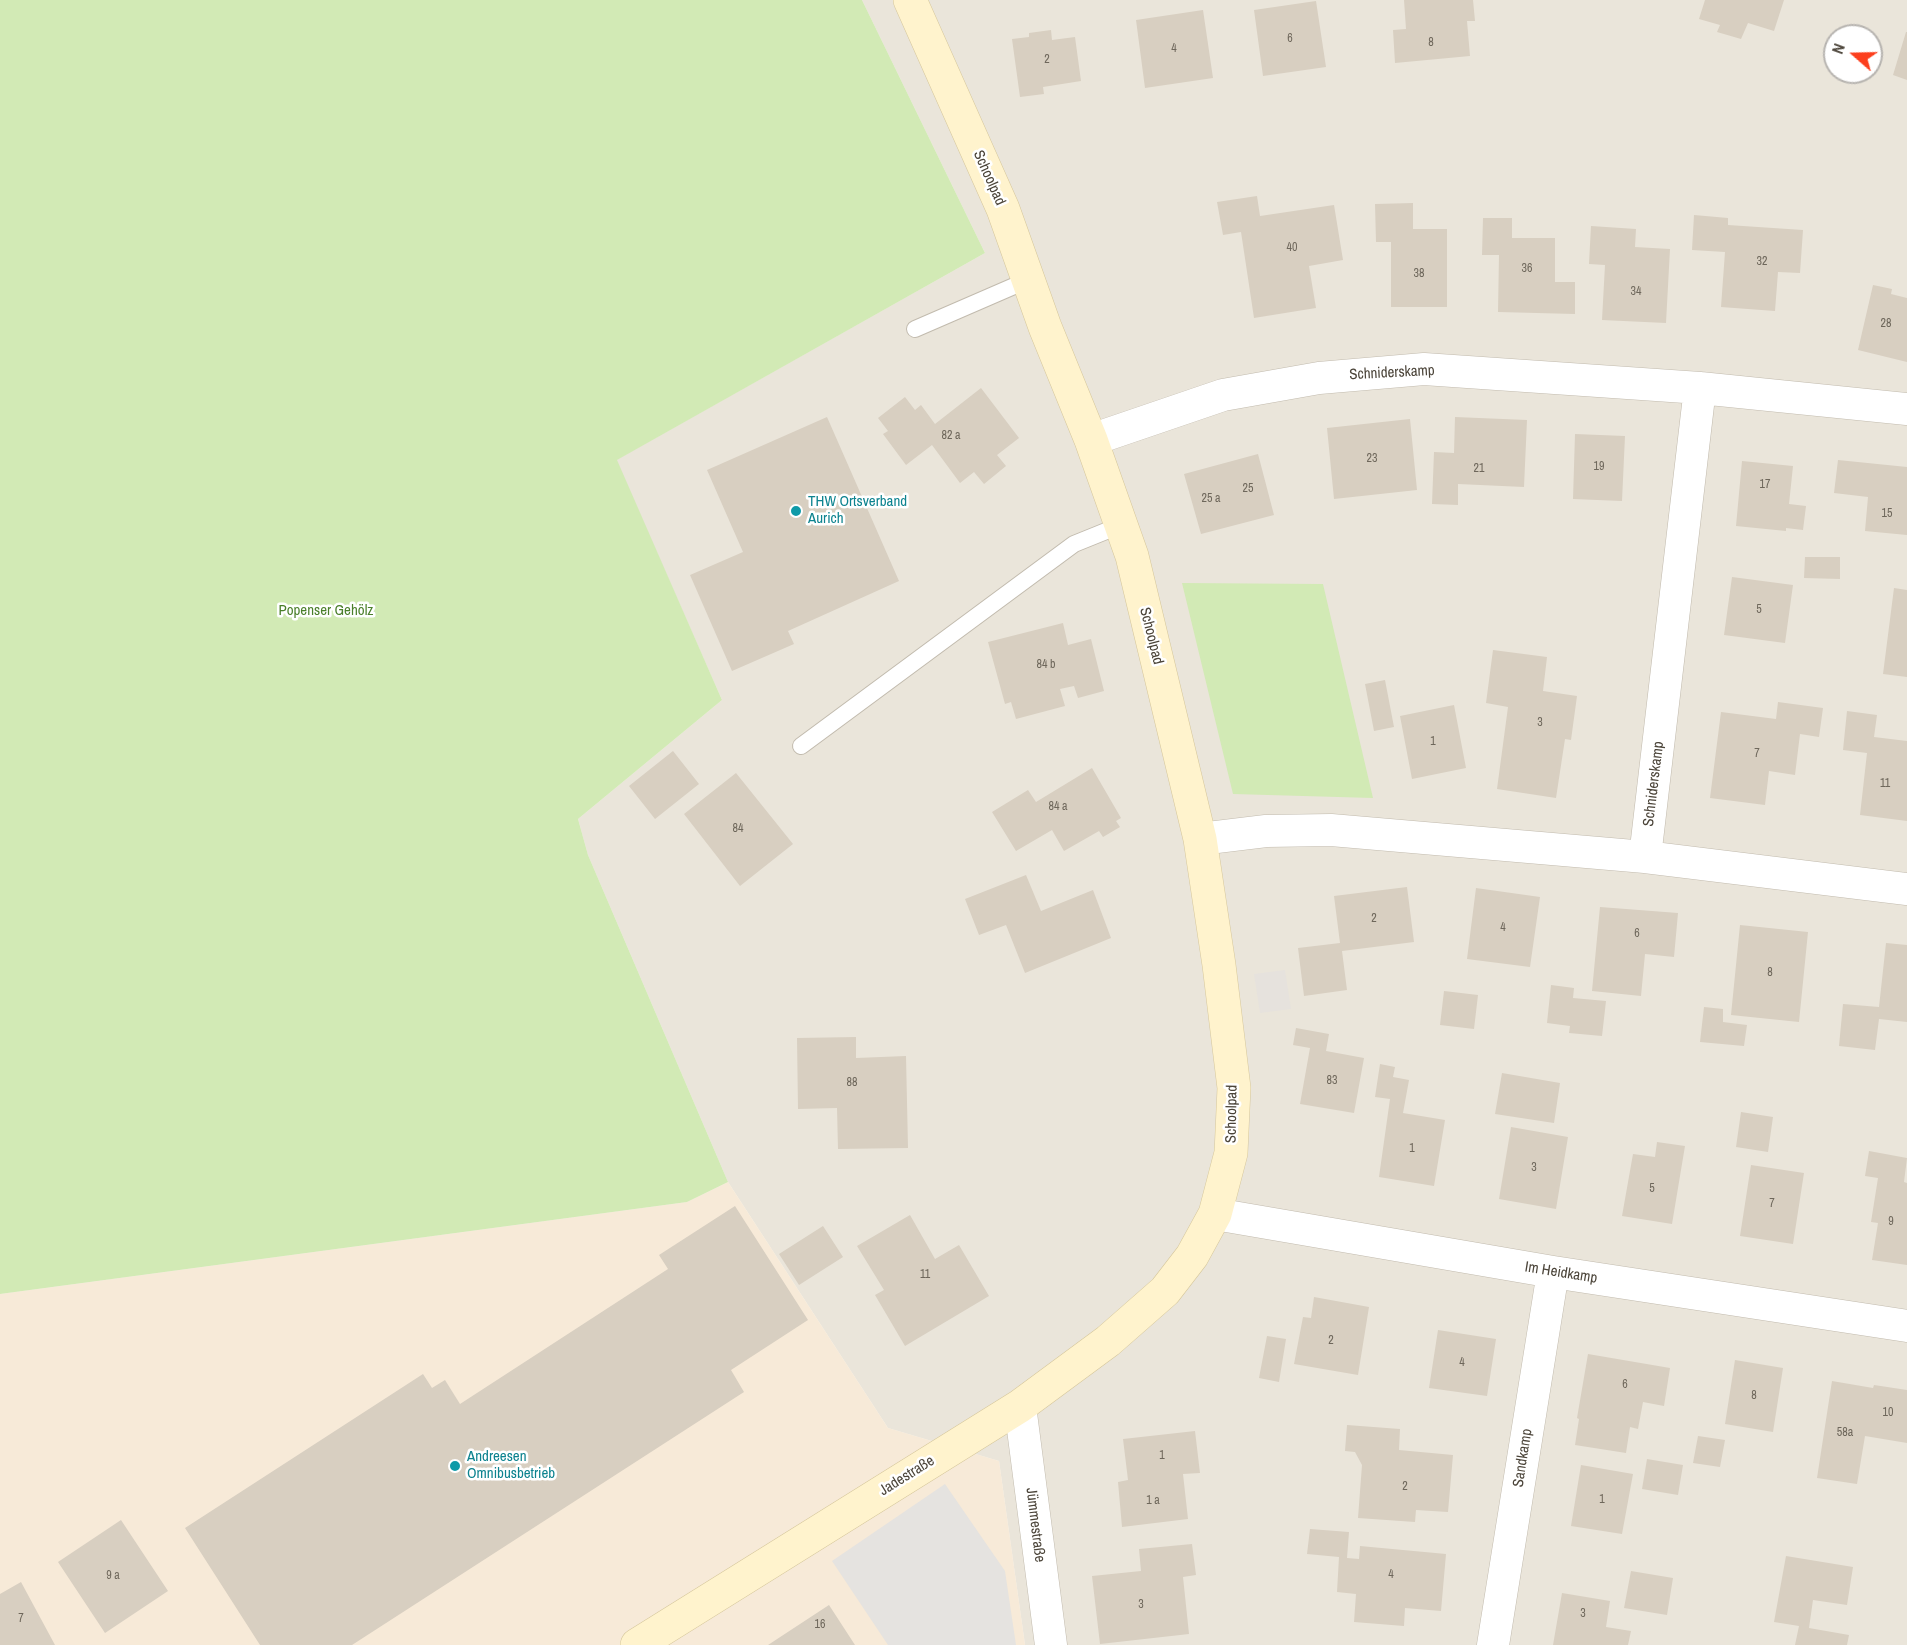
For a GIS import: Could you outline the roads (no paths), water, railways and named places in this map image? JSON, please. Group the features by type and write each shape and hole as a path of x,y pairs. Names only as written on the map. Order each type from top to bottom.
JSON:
{"street":[{"name":"Schoolpad","path":"910,0 1003,209 1045,327 1091,440 1132,555 1200,839 1234,1088 1231,1153 1215,1214 1192,1256 1165,1292"},
{"name":"Schniderskamp","path":"1091,440 1223,395 1319,378 1424,369 1700,388 1907,409"},
{"name":"Schniderskamp","path":"1645,857 1700,388"},
{"path":"1200,839 1266,831 1331,830 1645,857 1907,889"},
{"name":"Im Heidkamp","path":"1215,1214 1553,1272 1907,1326"},
{"name":"Sandkamp","path":"1493,1645 1553,1272"},
{"name":"Jadestraße","path":"638,1645 1020,1406 1108,1341 1165,1292"},
{"name":"Jümmestraße","path":"1020,1406 1051,1645"}],"lane":[{"path":"915,329 1028,280"},
{"path":"801,746 1074,544 1121,525"}],"place":[{"name":"THW Ortsverband Aurich","path":"796,511"},
{"name":"Andreesen Omnibusbetrieb","path":"455,1466"}],"park label":[{"name":"Popenser Gehölz","path":"326,611"}]}
